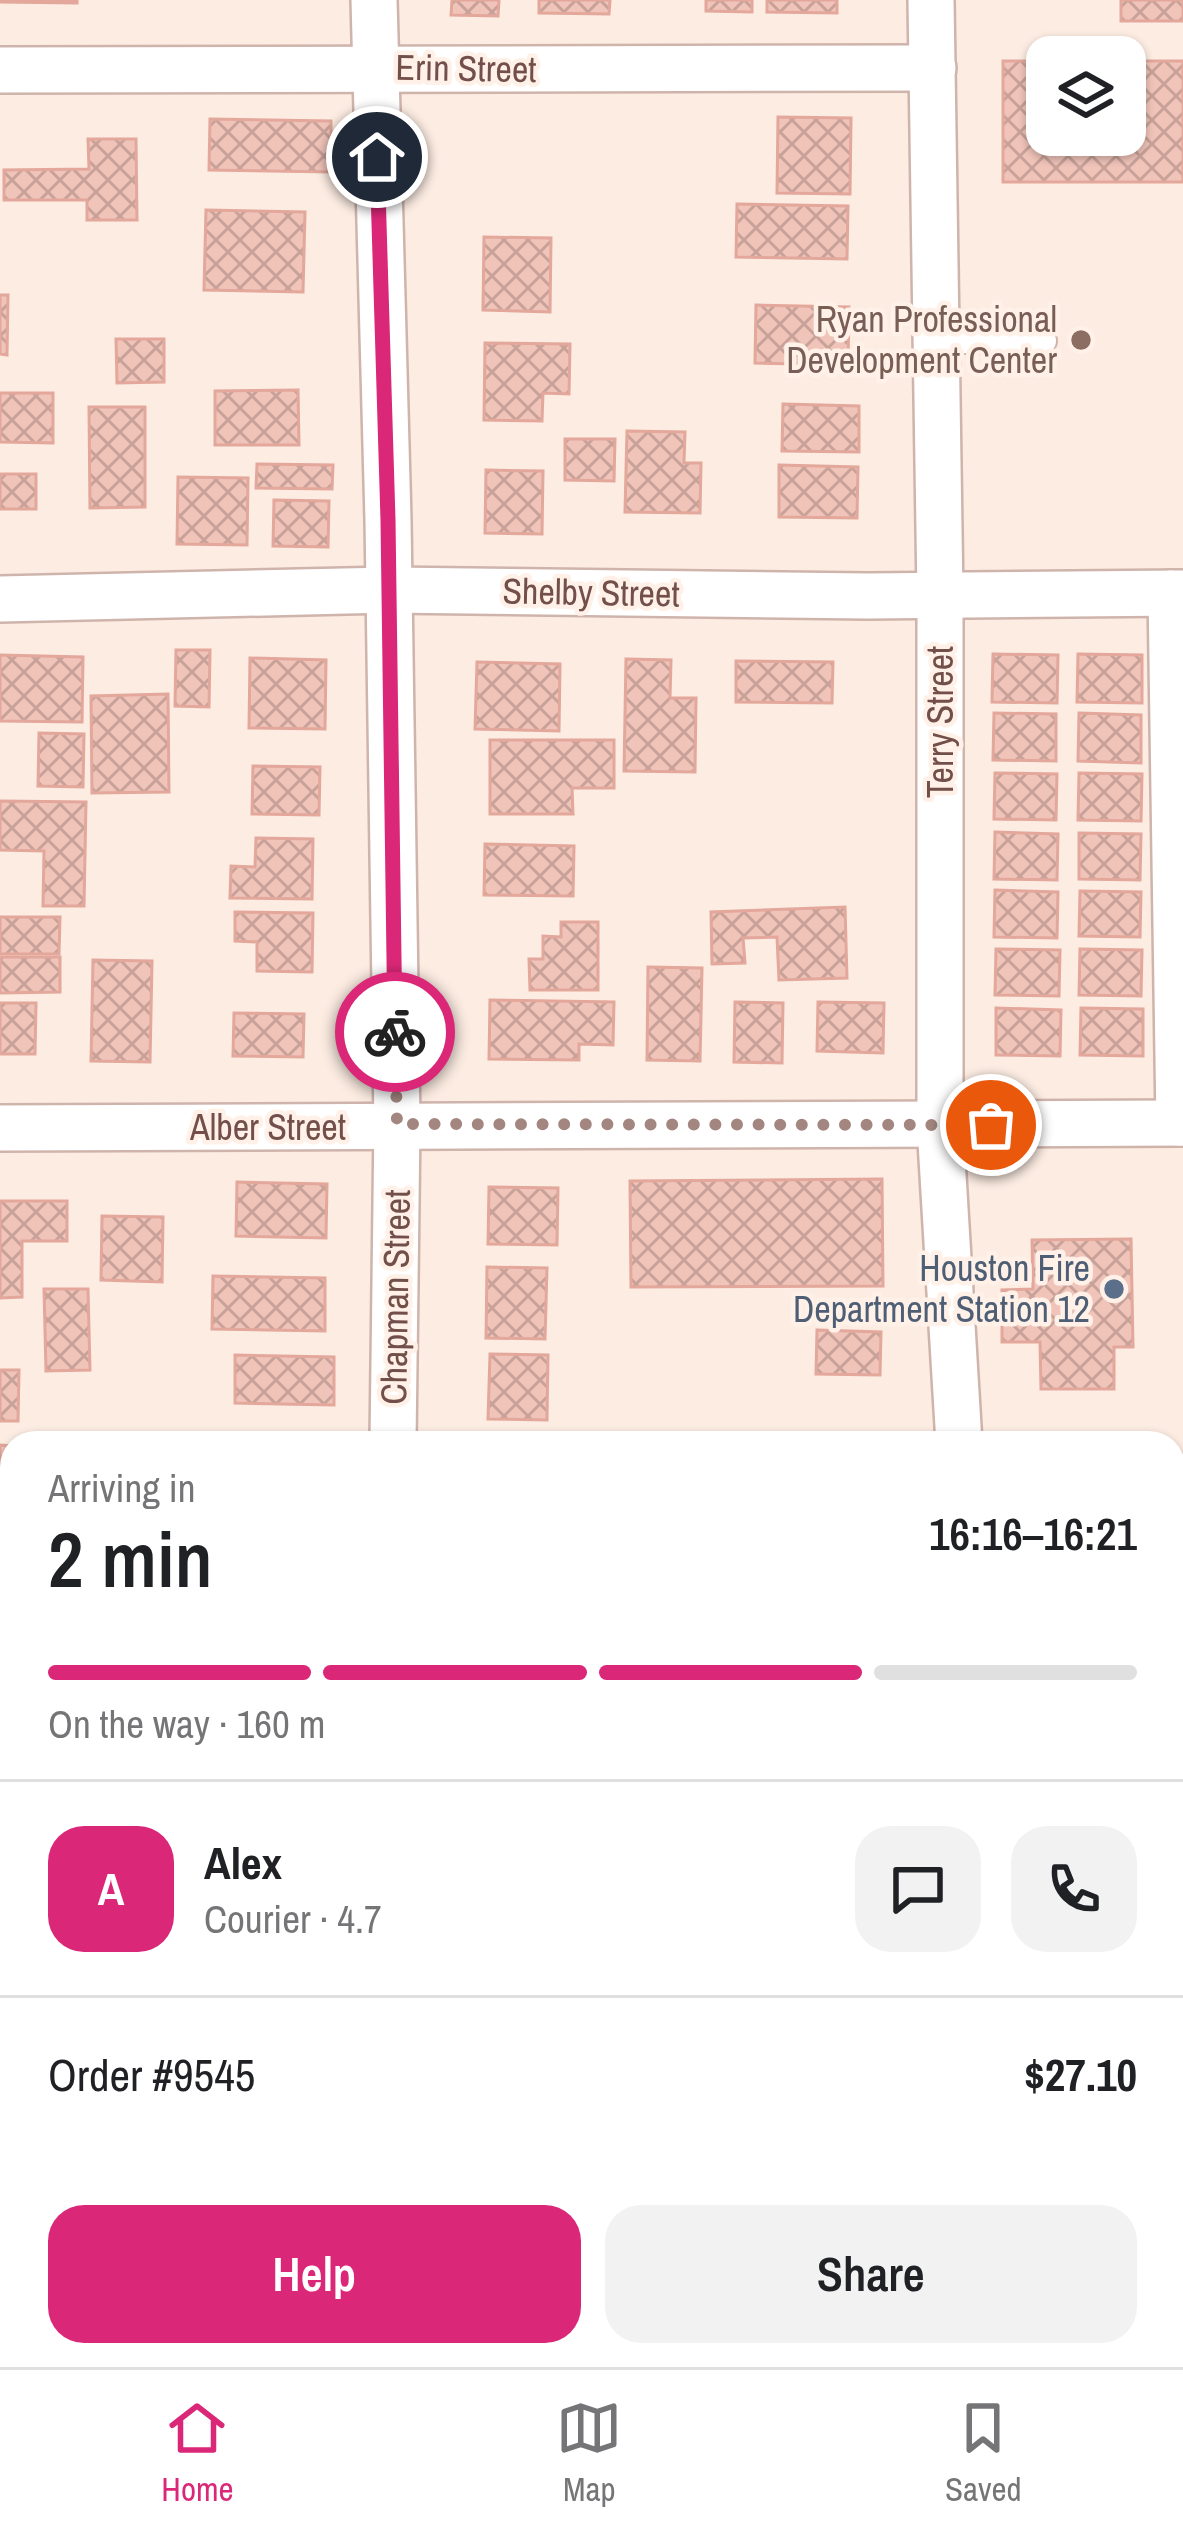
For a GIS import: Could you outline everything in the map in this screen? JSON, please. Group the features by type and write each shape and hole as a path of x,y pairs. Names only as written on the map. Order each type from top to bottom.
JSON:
{"street":[{"name":"Chapman Street","path":"374,0 397,1124 393,1431"},
{"name":"Terry Street","path":"932,0 940,596 940,1125 958,1431"},
{"name":"Erin Street","path":"0,70 933,68"},
{"name":"Shelby Street","path":"0,599 388,590 940,596 1177,593"},
{"path":"1177,593 1181,1123"},
{"name":"Alber Street","path":"0,1128 1181,1123"}],"lane":[{"path":"936,341 1044,341"}],"building":[{"path":"77,0 77,3 0,2"},
{"path":"452,0 499,0 498,16 451,15"},
{"path":"539,0 610,0 609,14 539,13"},
{"path":"706,0 752,0 752,12 706,11"},
{"path":"767,0 837,0 837,13 767,12"},
{"path":"1121,0 1183,0 1183,21 1121,21"},
{"path":"1003,61 1026,61 1026,156 1146,156 1146,61 1183,61 1183,182 1003,182"},
{"path":"778,117 851,118 850,194 777,193"},
{"path":"210,119 331,121 331,172 209,170"},
{"path":"88,139 136,139 137,220 87,220 87,200 4,200 4,170 89,169"},
{"path":"737,204 848,206 847,259 736,257"},
{"path":"206,210 305,212 303,292 204,290"},
{"path":"484,237 551,238 550,312 483,310"},
{"path":"0,295 8,295 7,355 0,354"},
{"path":"756,305 849,307 848,365 755,363"},
{"path":"116,339 164,339 164,382 117,383"},
{"path":"485,343 570,344 569,394 543,393 542,421 484,420"},
{"path":"298,390 299,445 215,445 215,391"},
{"path":"0,393 53,393 53,443 0,442"},
{"path":"783,404 859,406 859,452 782,451"},
{"path":"89,407 145,407 145,507 90,508"},
{"path":"627,431 685,432 684,463 701,463 700,513 625,512"},
{"path":"565,439 615,439 614,481 565,480"},
{"path":"257,464 333,465 332,489 256,488"},
{"path":"779,465 858,467 857,518 779,517"},
{"path":"486,470 543,471 542,534 485,533"},
{"path":"0,474 36,474 36,509 0,509"},
{"path":"178,477 248,478 247,545 177,544"},
{"path":"274,500 329,501 328,547 273,546"},
{"path":"176,650 210,650 209,707 175,706"},
{"path":"993,654 1058,655 1057,703 992,702"},
{"path":"1078,654 1142,655 1142,703 1077,702"},
{"path":"0,655 83,657 82,722 0,721"},
{"path":"250,658 326,660 325,729 249,728"},
{"path":"626,659 671,660 670,698 696,698 695,772 624,771"},
{"path":"736,661 833,662 832,703 736,702"},
{"path":"477,662 560,664 559,731 475,729"},
{"path":"168,694 169,792 92,793 91,696"},
{"path":"994,713 1056,714 1056,761 993,760"},
{"path":"1079,713 1141,715 1141,763 1078,761"},
{"path":"39,733 84,734 83,787 38,786"},
{"path":"490,740 614,740 614,788 572,788 573,814 490,814"},
{"path":"253,766 320,767 319,815 252,814"},
{"path":"995,773 1057,774 1056,820 994,819"},
{"path":"1079,773 1142,774 1141,821 1078,820"},
{"path":"0,801 86,802 84,906 43,906 44,851 0,850"},
{"path":"995,832 1058,834 1057,880 994,879"},
{"path":"1079,833 1141,834 1140,880 1079,879"},
{"path":"256,838 313,839 312,899 230,898 231,866 255,867"},
{"path":"485,844 574,846 573,896 484,895"},
{"path":"995,890 1058,892 1057,938 994,937"},
{"path":"1080,891 1141,892 1140,937 1079,936"},
{"path":"845,907 847,978 779,980 777,937 743,938 745,963 712,964 711,912"},
{"path":"235,912 313,913 312,972 257,971 257,942 235,941"},
{"path":"0,917 60,917 59,954 0,954"},
{"path":"561,922 598,922 598,990 530,990 529,959 543,959 543,936 561,937"},
{"path":"996,949 1060,950 1059,996 995,995"},
{"path":"1080,949 1142,950 1141,996 1079,995"},
{"path":"0,957 60,957 60,992 0,993"},
{"path":"93,960 152,961 150,1062 91,1061"},
{"path":"648,967 702,968 700,1061 647,1060"},
{"path":"490,1000 614,1002 613,1045 579,1044 579,1060 489,1059"},
{"path":"735,1002 783,1003 782,1063 734,1062"},
{"path":"818,1002 884,1003 883,1053 817,1051"},
{"path":"0,1003 36,1003 35,1054 0,1054"},
{"path":"996,1008 1061,1010 1060,1056 996,1055"},
{"path":"1081,1008 1143,1009 1143,1056 1080,1055"},
{"path":"234,1013 304,1014 303,1057 233,1056"},
{"path":"882,1179 883,1286 631,1287 630,1181"},
{"path":"237,1182 327,1184 326,1238 236,1236"},
{"path":"489,1187 558,1188 557,1245 488,1244"},
{"path":"0,1201 67,1201 67,1241 22,1241 22,1297 0,1298"},
{"path":"102,1216 163,1217 162,1282 101,1280"},
{"path":"1131,1239 1133,1347 1114,1347 1114,1389 1041,1389 1040,1342 1002,1342 1002,1290 1033,1289 1032,1240"},
{"path":"487,1267 547,1268 545,1339 486,1338"},
{"path":"213,1276 325,1278 325,1331 212,1329"},
{"path":"44,1289 88,1289 90,1370 46,1371"},
{"path":"817,1330 881,1332 880,1375 816,1374"},
{"path":"490,1354 548,1355 547,1420 488,1419"},
{"path":"235,1355 334,1357 334,1405 235,1403"},
{"path":"0,1370 19,1370 18,1421 0,1421"}],"way so far":[{"path":"395,1032 397,1124 991,1125"}],"place":[{"name":"Ryan Professional Development Center","path":"1081,340"},
{"name":"Houston Fire Department Station 12","path":"1114,1289"}],"route":[{"path":"377,157 395,1032"}]}
